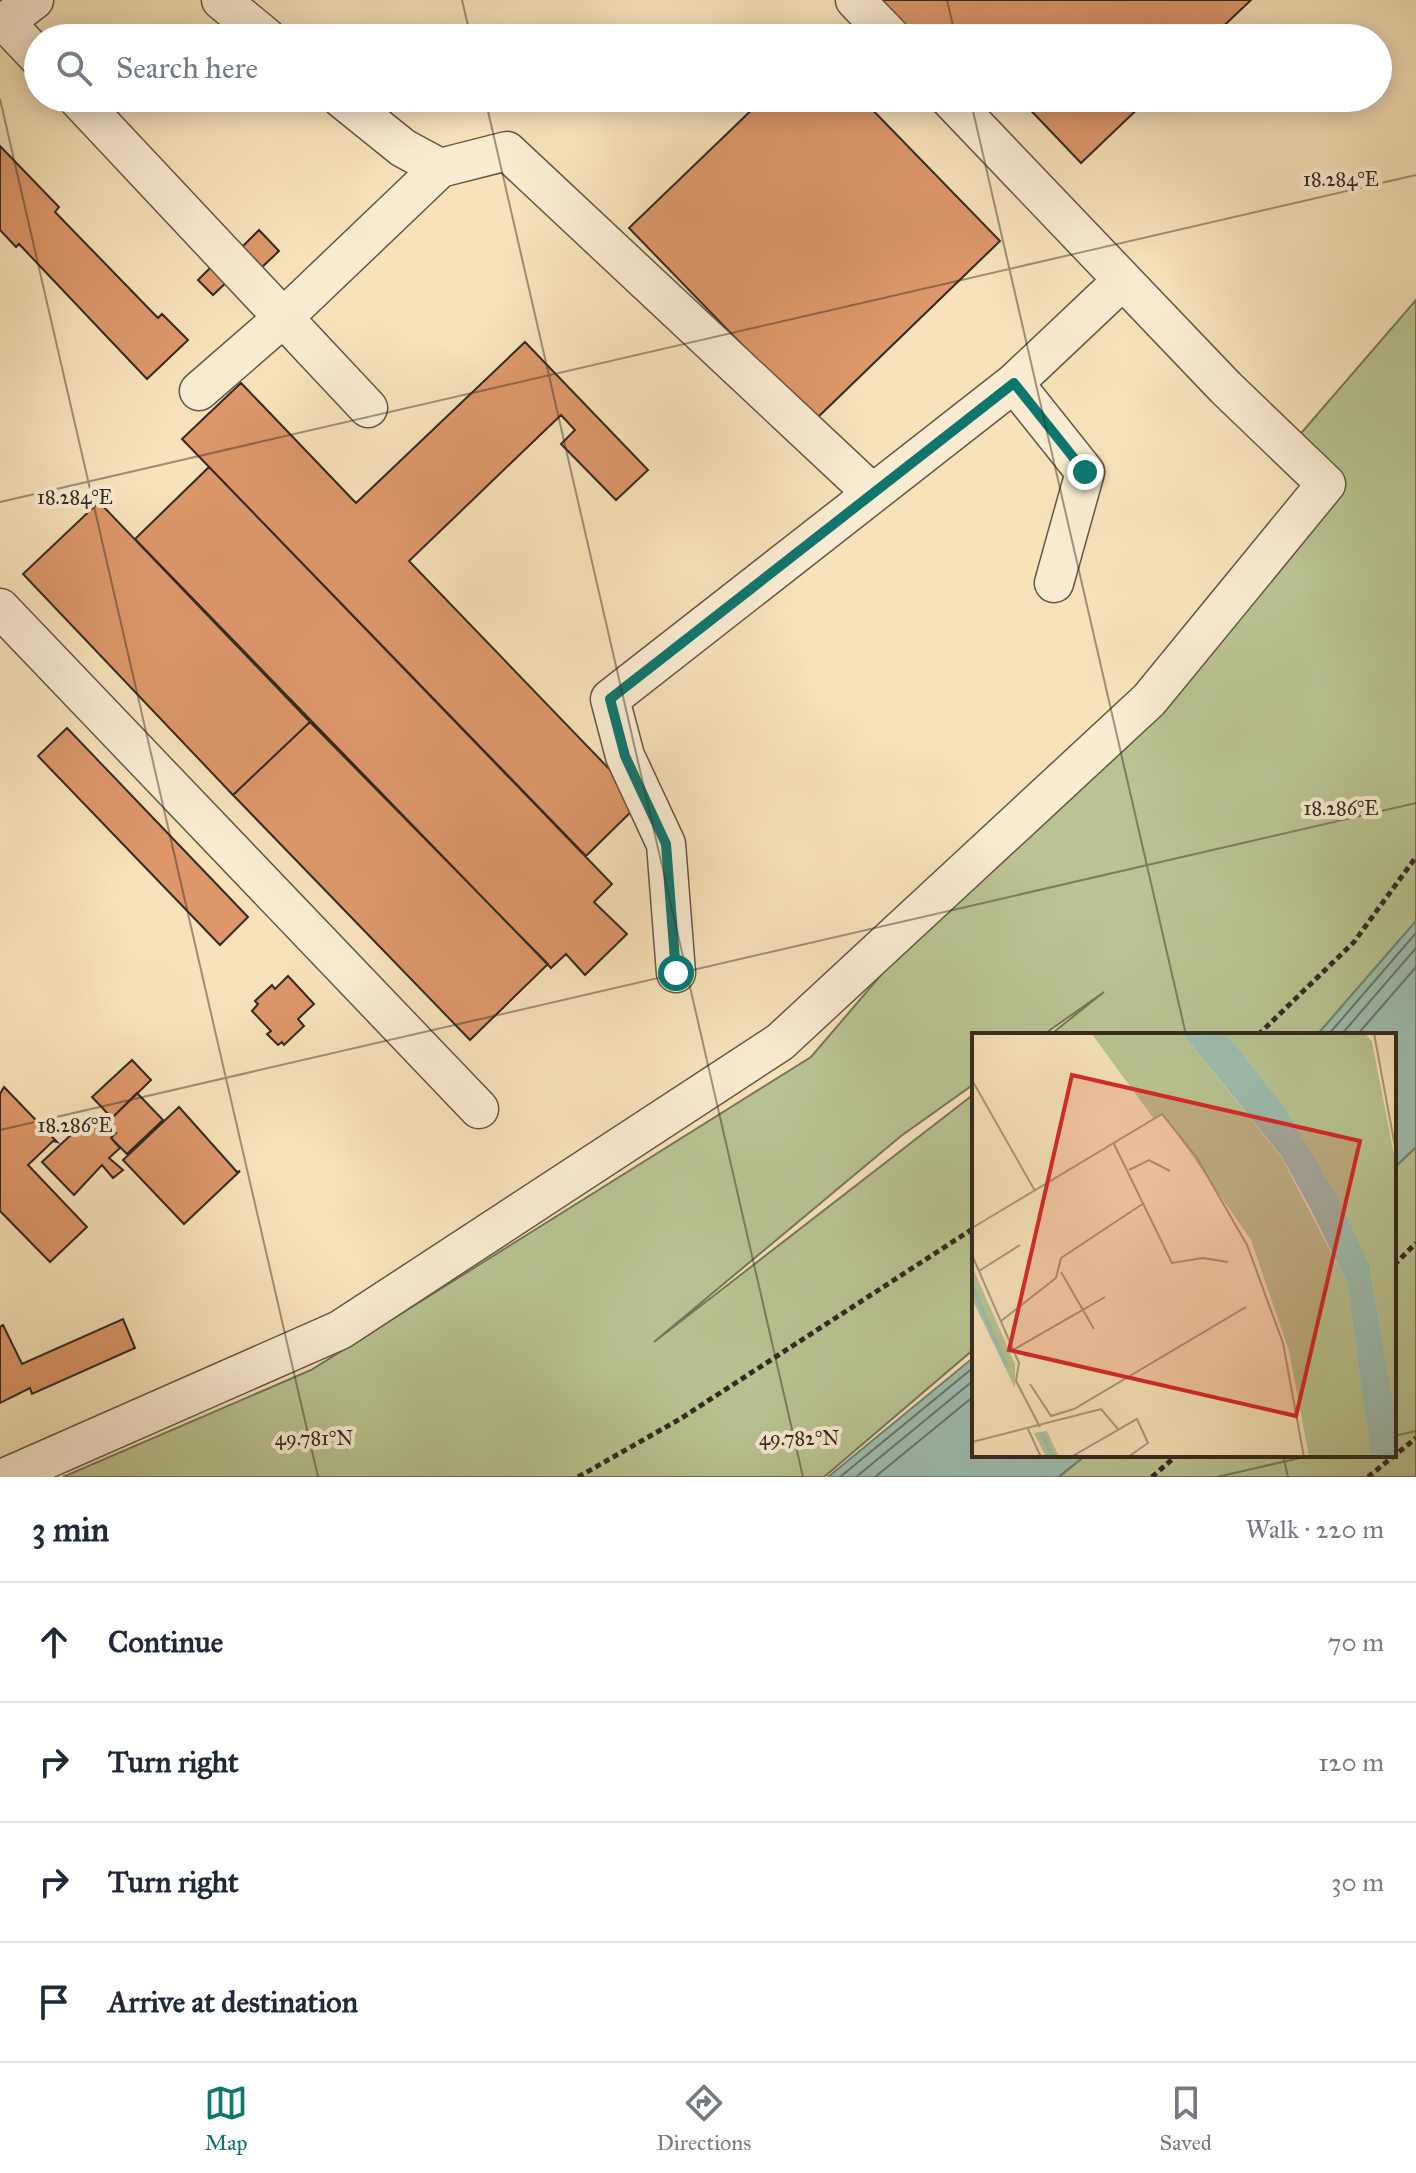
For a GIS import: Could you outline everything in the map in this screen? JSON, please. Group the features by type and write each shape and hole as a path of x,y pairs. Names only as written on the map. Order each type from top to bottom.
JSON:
{"street":[{"path":"221,0 250,24"},
{"path":"855,0 878,24"},
{"path":"13,16 24,34"},
{"path":"90,112 368,408"},
{"path":"358,112 403,148 440,168"},
{"path":"6,1477 340,1330 780,1042 1149,700 1326,484 1226,388 962,112"},
{"path":"199,391 283,318 440,168 507,151 871,492"},
{"path":"676,973 666,844 625,756 610,699 1014,383 1123,280"},
{"path":"1014,383 1085,472 1054,583"},
{"path":"0,608 479,1109"}],"path":[{"path":"1260,1033 1354,942 1416,857"},
{"path":"578,1477 680,1419 972,1229"},
{"path":"1396,1263 1416,1243"},
{"path":"1396,1454 1416,1438"},
{"path":"1152,1477 1175,1457"},
{"path":"1368,1477 1393,1457"}],"green space":[{"path":"1416,300 1416,921 1319,1033 1053,1033 1104,992 1046,1033 972,1033 972,1085 901,1136 654,1342 972,1096 972,1351 824,1477 63,1477 311,1370 811,1057 987,851 1325,484 1290,446"},
{"path":"1416,1147 1416,1477 1059,1477 1084,1457 1396,1457 1396,1166"}],"water":[{"path":"1416,921 1416,1147 1396,1166 1396,1033 1319,1033"},
{"path":"972,1359 972,1457 1083,1457 1058,1477 828,1477"}],"building":[{"path":"876,0 1251,0 1226,24 899,24"},
{"path":"749,112 875,112 1000,241 815,420 629,228"},
{"path":"1032,112 1134,112 1081,163"},
{"path":"0,146 59,207 55,212 158,318 162,314 188,340 147,379 19,244 16,247 0,230"},
{"path":"259,230 279,251 259,270 239,250"},
{"path":"215,263 229,280 213,295 198,280"},
{"path":"525,342 648,470 616,500 561,444 575,430 561,415 409,561 641,802 586,856 182,439 241,383 356,503"},
{"path":"209,467 612,884 594,902 627,934 585,975 566,954 551,968 135,539"},
{"path":"99,502 310,722 233,795 23,574"},
{"path":"310,722 548,964 470,1040 233,795"},
{"path":"67,728 248,917 220,945 38,756"},
{"path":"288,976 314,1004 298,1019 304,1026 284,1045 282,1042 278,1045 267,1034 271,1031 252,1011 258,1004 255,1001 272,985 275,989"},
{"path":"132,1060 151,1080 112,1118 92,1097"},
{"path":"4,1087 57,1142 53,1141 28,1165 87,1227 50,1262 0,1211 0,1094"},
{"path":"137,1093 163,1120 127,1154 111,1138 116,1133 106,1124"},
{"path":"179,1107 237,1172 240,1171 184,1224 123,1160"},
{"path":"90,1117 103,1130 108,1126 116,1133 111,1138 120,1148 109,1158 123,1170 113,1178 102,1165 74,1195 42,1162"},
{"path":"123,1319 135,1348 32,1394 30,1388 0,1403 0,1327 3,1325 22,1364"}],"route":[{"path":"676,973 666,844 625,756 610,699 1014,383 1085,472"}]}
